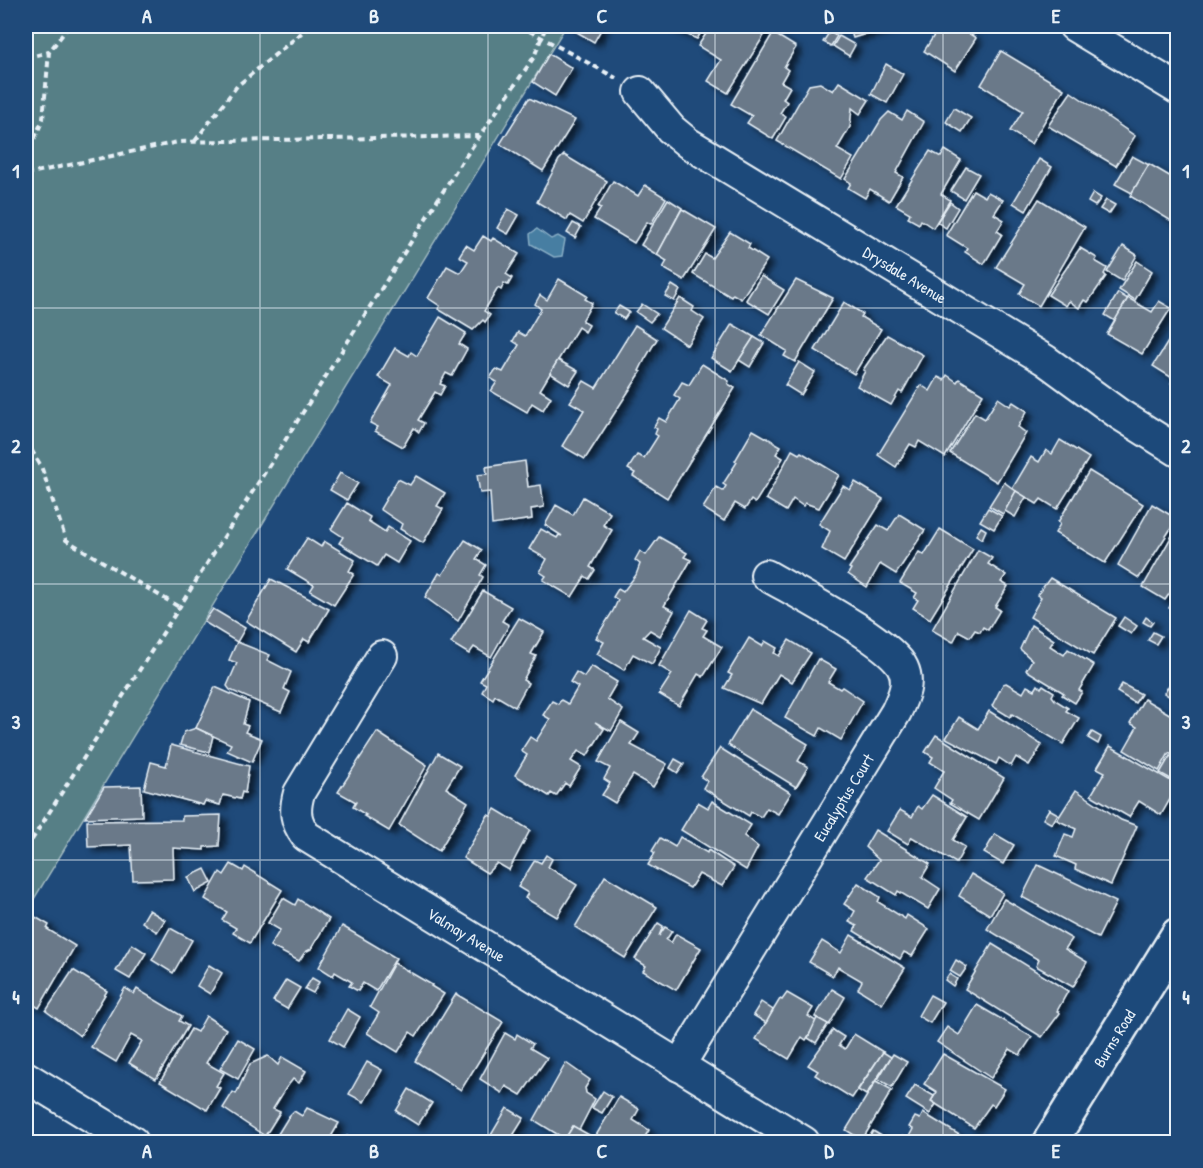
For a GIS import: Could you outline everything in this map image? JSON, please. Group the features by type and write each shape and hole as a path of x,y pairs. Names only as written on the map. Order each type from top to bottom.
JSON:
{"street":[{"path":"1074,26 1178,89"},
{"name":"Drysdale Avenue","path":"640,92 671,129 688,142 1045,360 1119,414 1178,451"},
{"name":"Eucalyptus Court","path":"679,1066 896,712 906,683 904,669 889,650 766,574"},
{"name":"Valmay Avenue","path":"382,656 306,780 296,805 297,825 318,845 804,1143"},
{"name":"Burns Road","path":"1050,1143 1178,935"},
{"path":"26,1077 91,1132 133,1143"}],"path":[{"path":"26,158 43,119 49,52 69,26"},
{"path":"194,142 237,86 310,26"},
{"path":"520,26 542,36 640,92"},
{"path":"26,849 480,136 534,57 546,26"},
{"path":"26,58 49,52"},
{"path":"26,174 178,142 480,136"},
{"path":"26,441 41,466 66,540 179,607"}],"green space":[{"path":"26,26 566,26 26,912"}],"water":[{"path":"537,229 551,239 558,236 565,240 562,256 554,257 531,244 530,234"}],"building":[{"path":"572,26 603,26 594,42 570,28"},
{"path":"668,26 705,26 697,39"},
{"path":"711,26 770,26 728,93 708,81 721,60 698,46"},
{"path":"849,26 891,26 853,38"},
{"path":"940,26 957,26 976,38 955,71 924,51"},
{"path":"830,31 837,36 831,46 823,42"},
{"path":"773,33 796,47 784,67 788,70 781,82 790,87 783,99 787,102 780,113 786,117 773,139 747,123 752,116 731,104"},
{"path":"839,36 855,45 849,56 833,46"},
{"path":"1001,51 1064,89 1031,144 1010,131 1023,111 981,85"},
{"path":"549,54 572,68 555,96 533,82"},
{"path":"886,64 903,74 887,103 871,94"},
{"path":"839,82 869,100 860,114 852,108 850,127 837,149 853,158 841,179 777,141 809,85 820,83 833,91"},
{"path":"1071,92 1135,136 1116,166 1048,126"},
{"path":"529,98 575,120 543,171 500,144"},
{"path":"954,108 971,118 962,132 946,122"},
{"path":"907,111 924,122 896,173 903,177 889,201 870,189 865,198 848,188 851,183 845,179 881,120 889,112 902,120"},
{"path":"945,150 961,160 941,194 950,200 933,228 921,220 919,224 908,218 910,213 896,205 930,151 941,157"},
{"path":"564,155 607,181 583,223 570,215 567,220 537,202 559,160"},
{"path":"1132,156 1149,165 1132,193 1115,184"},
{"path":"1039,159 1052,167 1026,211 1013,203"},
{"path":"1149,164 1178,181 1178,225 1130,196"},
{"path":"966,167 979,174 964,199 951,191"},
{"path":"613,181 638,196 645,185 666,198 651,224 647,222 634,243 594,219"},
{"path":"973,190 985,197 988,192 1003,200 994,214 1004,220 997,231 1002,234 984,264 965,252 967,248 946,235"},
{"path":"1093,193 1101,198 1095,206 1088,202"},
{"path":"668,199 682,208 657,255 641,245"},
{"path":"1039,199 1085,227 1039,306 1019,294 1025,284 996,267"},
{"path":"1106,200 1115,205 1109,214 1100,209"},
{"path":"950,202 958,208 946,228 937,222"},
{"path":"508,209 519,215 508,234 497,228"},
{"path":"682,209 716,229 684,280 663,268 667,261 657,255"},
{"path":"573,223 581,227 575,238 567,233"},
{"path":"730,232 750,244 748,248 767,260 741,299 733,294 731,297 693,274 705,254 712,258"},
{"path":"483,236 491,241 493,238 519,254 506,274 512,278 508,285 504,283 501,290 498,288 484,311 490,315 485,322 483,320 473,330 438,309 440,306 428,298 447,266 460,273 468,261 459,256 466,245 474,250"},
{"path":"1123,246 1137,255 1122,281 1107,272"},
{"path":"1080,248 1097,258 1095,261 1107,268 1104,274 1106,276 1088,302 1084,300 1079,308 1069,301 1066,306 1048,295"},
{"path":"1137,261 1152,271 1135,300 1119,290"},
{"path":"761,276 784,290 769,314 746,300"},
{"path":"559,279 587,296 585,299 592,303 582,321 589,325 585,332 578,327 540,390 551,397 543,410 532,403 527,412 491,391 497,382 490,378 496,369 503,372 519,345 513,341 518,332 525,336 541,309 535,304 540,295 547,300"},
{"path":"796,280 833,298 795,362 784,356 787,351 761,335"},
{"path":"672,285 680,290 674,301 665,296"},
{"path":"1118,293 1128,299 1115,321 1105,315"},
{"path":"680,298 694,307 692,311 704,319 687,345 661,328"},
{"path":"1128,298 1152,312 1159,301 1171,308 1142,354 1107,334"},
{"path":"844,302 863,314 861,317 881,329 854,374 815,350"},
{"path":"642,304 657,314 650,322 636,312"},
{"path":"619,306 629,312 624,319 614,313"},
{"path":"440,317 466,333 459,344 467,349 452,376 446,373 440,384 445,386 440,395 435,392 418,420 424,423 419,432 414,428 403,447 375,431 378,427 370,423 392,385 378,377 395,348 409,356 411,352 417,356"},
{"path":"732,324 754,337 732,371 711,358"},
{"path":"635,325 657,339 639,371 641,372 585,459 562,446 584,410 570,402 584,381 596,388"},
{"path":"1178,333 1178,387 1171,383 1174,379 1153,366 1169,340 1172,342"},
{"path":"887,335 923,355 902,393 899,391 891,405 857,386 865,371 863,370"},
{"path":"754,337 764,343 750,367 739,360"},
{"path":"558,360 578,371 569,385 550,373"},
{"path":"799,362 815,372 801,395 785,385"},
{"path":"702,364 729,381 728,384 735,388 667,498 633,476 635,473 628,469 637,455 644,458 658,436 655,434 657,429 654,427 659,418 666,422 680,399 674,395 682,382 689,385"},
{"path":"947,375 957,382 959,379 983,394 945,457 919,441 916,447 910,444 896,467 878,455 921,385 930,391 938,377 944,380"},
{"path":"998,398 1010,406 1013,402 1027,411 1018,427 1026,433 997,482 950,453 975,413 985,419"},
{"path":"753,430 781,446 776,454 783,458 755,503 751,500 745,509 735,503 724,521 703,508 716,487 723,491 726,486 723,484"},
{"path":"1060,440 1089,458 1057,509 1041,499 1037,504 1012,489 1031,457 1039,462 1046,450 1052,454"},
{"path":"792,450 799,454 801,452 839,475 819,508 805,503 803,506 793,499 786,511 766,499"},
{"path":"525,461 528,487 541,485 544,507 531,509 532,519 492,525 490,492 480,493 477,475 487,474 486,467"},
{"path":"1089,471 1143,504 1105,563 1055,533 1060,524 1058,522"},
{"path":"340,473 358,483 347,500 330,490"},
{"path":"416,476 445,493 437,506 443,509 423,543 400,529 402,524 380,509 398,479 410,485"},
{"path":"855,482 883,499 844,562 822,549 830,531 819,524 843,486 850,490"},
{"path":"1004,482 1016,491 1003,514 989,506"},
{"path":"1016,491 1026,497 1015,517 1005,511"},
{"path":"583,497 610,513 603,525 612,530 590,567 595,570 589,579 585,576 572,597 543,580 546,576 540,572 547,559 529,549 541,529 557,538 559,535 562,536 545,525 556,505 573,515"},
{"path":"347,503 370,517 368,521 385,532 388,527 410,541 397,563 384,555 377,566 339,543 343,537 331,529"},
{"path":"1152,504 1177,519 1139,578 1118,565"},
{"path":"988,508 1002,516 994,529 980,521"},
{"path":"899,514 925,530 896,574 880,564 867,587 848,574 851,569 849,568 878,525 888,531"},
{"path":"1178,525 1178,581 1165,600 1143,587"},
{"path":"981,527 986,530 982,539 976,535"},
{"path":"940,529 973,549 930,619 913,608 918,600 914,598 917,593 900,583 919,552 924,555"},
{"path":"659,537 687,553 684,557 691,560 664,606 674,611 660,636 650,630 643,637 661,647 652,664 633,654 624,670 597,654 604,642 596,638 618,600 613,597 618,589 623,592 636,575 640,564 635,560 640,551 646,555"},
{"path":"307,538 321,547 324,541 355,560 349,571 354,574 334,605 310,591 314,585 287,569"},
{"path":"465,540 482,550 476,559 486,565 480,575 483,577 458,621 425,597 439,573 442,575"},
{"path":"978,550 992,558 988,564 1006,575 1001,582 1008,586 995,607 1000,610 988,630 983,627 980,632 975,630 970,637 959,631 953,642 932,630"},
{"path":"1050,578 1116,618 1093,655 1030,617 1041,598 1037,595"},
{"path":"271,579 329,609 309,642 304,639 296,652 246,621"},
{"path":"483,591 511,607 502,621 509,625 491,657 474,647 469,654 451,643"},
{"path":"1173,602 1178,604 1176,611 1169,608"},
{"path":"213,609 245,628 237,642 204,622"},
{"path":"691,610 707,620 702,628 707,630 703,636 722,647 703,677 698,674 679,706 659,694 672,674 659,666"},
{"path":"1124,617 1137,626 1131,634 1118,626"},
{"path":"1146,617 1153,622 1150,626 1143,622"},
{"path":"519,618 544,632 531,654 536,656 523,680 528,683 515,707 495,695 493,699 482,692 486,684 480,681"},
{"path":"1031,625 1054,640 1050,646 1064,655 1068,649 1094,665 1079,690 1082,692 1075,703 1062,695 1064,693 1026,670 1032,660 1020,649"},
{"path":"1153,632 1161,636 1156,644 1148,640"},
{"path":"749,638 762,646 765,641 777,648 774,653 779,656 789,640 811,653 792,682 779,674 761,704 724,688 732,675 728,673"},
{"path":"237,642 270,655 267,660 291,672 284,689 290,692 281,712 230,690 227,686 237,663 229,660"},
{"path":"818,659 836,669 828,682 840,689 842,687 863,701 841,740 821,728 817,736 785,718"},
{"path":"591,666 617,682 607,699 623,710 611,731 595,722 604,729 587,756 578,751 571,761 581,767 569,786 565,783 556,796 551,793 549,796 515,775 527,755 521,751 530,737 536,741 550,719 543,715 552,701 558,704 561,700 568,704 578,687 570,682 576,672 584,677"},
{"path":"1178,671 1178,702 1164,693"},
{"path":"1006,683 1023,693 1027,686 1035,690 1038,685 1041,688 1043,685 1054,692 1052,696 1068,708 1066,711 1079,718 1063,744 1012,714 1010,717 992,706 1003,684"},
{"path":"1122,684 1141,694 1135,703 1117,692"},
{"path":"215,687 249,702 243,724 248,726 245,732 262,739 252,762 227,751 231,744 196,728"},
{"path":"1144,699 1178,719 1178,758 1169,753 1159,771 1124,750 1137,727 1130,723"},
{"path":"750,709 808,744 798,761 808,767 796,787 728,745"},
{"path":"989,711 1042,745 1029,765 1016,757 1011,766 999,758 996,764 946,738 959,717 978,729"},
{"path":"621,722 639,733 631,745 667,764 653,787 633,775 615,803 602,795 610,783 604,779 610,768 598,762"},
{"path":"196,728 213,736 209,752 180,745 184,732"},
{"path":"377,732 427,765 389,831 364,816 366,815 353,807 356,802 338,792"},
{"path":"1092,732 1101,737 1098,744 1088,738"},
{"path":"936,735 1004,778 979,820 950,803 952,800 934,788 944,771 930,762 933,757 925,752"},
{"path":"171,745 249,766 245,793 242,792 240,799 223,795 220,805 205,801 203,805 144,789 151,762 166,766"},
{"path":"1110,746 1178,785 1161,815 1139,801 1129,817 1091,795 1105,772 1097,768"},
{"path":"720,748 791,793 778,814 767,808 761,817 751,812 749,816 703,788 707,781 701,777"},
{"path":"438,753 460,766 446,788 468,802 439,851 399,825"},
{"path":"1170,756 1178,760 1178,783 1160,773"},
{"path":"675,759 684,764 678,773 670,768"},
{"path":"141,786 142,816 85,818 104,787"},
{"path":"1076,790 1121,820 1137,826 1111,885 1075,869 1076,865 1056,856 1065,834 1073,837 1076,829 1057,820"},
{"path":"932,795 967,817 953,840 965,847 956,863 912,837 908,844 887,831 900,810 912,817 918,806 922,809"},
{"path":"712,801 751,825 744,836 758,847 746,870 681,830 698,802 708,808"},
{"path":"495,809 530,830 509,870 497,863 487,873 463,858 488,815 491,816"},
{"path":"1049,809 1058,814 1052,824 1043,819"},
{"path":"221,815 219,846 204,847 204,850 173,848 174,879 133,880 131,845 88,847 87,821 182,820 182,816"},
{"path":"875,830 930,864 922,877 940,889 928,909 898,891 896,895 867,877 879,860 865,847"},
{"path":"995,834 1014,845 1003,864 984,853"},
{"path":"680,837 707,853 708,850 734,867 722,886 699,874 690,888 648,865 655,853 652,851 660,838 675,847"},
{"path":"546,855 552,859 548,867 577,885 557,917 525,898 528,893 518,887 535,860 541,863"},
{"path":"231,864 243,871 245,867 282,890 250,943 233,933 236,928 222,920 227,912 205,899 220,872 224,875"},
{"path":"1038,865 1116,902 1098,938 1022,897"},
{"path":"205,869 212,883 195,892 188,877"},
{"path":"971,874 1003,893 990,915 959,896"},
{"path":"605,876 657,907 625,958 575,927"},
{"path":"858,883 880,897 878,902 905,919 907,915 929,929 912,956 904,952 900,959 854,931 857,926 849,922 855,911 844,904"},
{"path":"283,898 295,905 298,899 329,919 311,949 305,952 299,961 270,946 280,930 268,923"},
{"path":"1004,899 1072,939 1065,949 1087,962 1073,987 1036,966 1039,960 987,929"},
{"path":"149,910 165,920 157,932 142,922"},
{"path":"30,914 49,925 47,929 75,946 39,1008 26,1000 26,922"},
{"path":"658,923 663,926 659,936 665,927 672,931 666,940 671,943 676,934 701,948 676,990 643,971 646,966 635,959"},
{"path":"342,926 396,958 376,991 363,983 358,991 349,986 352,982 335,972 333,976 319,967"},
{"path":"170,928 192,940 173,973 152,960"},
{"path":"851,935 905,968 882,1004 858,989 862,981 838,967 833,976 809,962 822,941 841,953"},
{"path":"132,944 146,953 130,979 116,971"},
{"path":"992,944 1068,991 1057,1011 1060,1013 1042,1037 965,989"},
{"path":"956,960 967,967 960,977 950,971"},
{"path":"394,963 444,994 416,1036 410,1032 398,1052 367,1033 379,1013 370,1007"},
{"path":"209,965 222,973 210,994 197,986"},
{"path":"73,970 107,991 80,1036 46,1011"},
{"path":"949,974 957,979 953,986 945,980"},
{"path":"312,978 319,982 313,993 305,989"},
{"path":"286,980 300,988 287,1009 273,1001"},
{"path":"125,988 134,994 137,989 182,1016 179,1021 188,1026 156,1079 129,1063 142,1041 131,1035 116,1062 91,1047"},
{"path":"832,989 845,997 829,1025 815,1017"},
{"path":"787,993 813,1008 808,1016 817,1022 806,1040 802,1037 789,1059 756,1039 780,999 782,1000"},
{"path":"456,994 503,1022 461,1090 415,1061"},
{"path":"930,995 943,1002 930,1023 918,1016"},
{"path":"761,1002 773,1010 766,1023 753,1015"},
{"path":"977,1005 1032,1037 1020,1055 1010,1049 991,1078 937,1042 947,1027 959,1035"},
{"path":"347,1009 360,1017 343,1047 330,1039"},
{"path":"206,1016 226,1029 206,1063 224,1073 216,1086 220,1088 207,1110 160,1082 191,1029 197,1032"},
{"path":"817,1018 828,1024 816,1043 808,1038"},
{"path":"833,1030 844,1037 839,1045 845,1049 854,1034 883,1052 852,1098 815,1075 818,1071 808,1065"},
{"path":"505,1033 515,1039 517,1034 533,1044 530,1048 547,1058 521,1095 506,1086 502,1093 480,1079"},
{"path":"238,1039 255,1049 238,1079 220,1069"},
{"path":"883,1052 891,1057 866,1095 858,1090"},
{"path":"893,1054 907,1062 892,1087 878,1079"},
{"path":"943,1054 1005,1089 994,1106 991,1104 974,1128 931,1101 937,1092 924,1084"},
{"path":"268,1056 278,1065 282,1057 306,1071 299,1083 293,1079 286,1088 273,1109 280,1112 265,1136 223,1108 233,1092 236,1094 250,1064"},
{"path":"367,1062 382,1070 364,1102 349,1094"},
{"path":"566,1063 590,1080 585,1088 586,1093 595,1099 579,1130 573,1126 565,1139 534,1120"},
{"path":"876,1081 892,1090 862,1140 846,1130"},
{"path":"915,1085 934,1096 931,1101 936,1104 930,1114 906,1099"},
{"path":"409,1089 432,1103 418,1125 396,1111"},
{"path":"603,1091 612,1097 602,1113 592,1108"},
{"path":"619,1097 639,1109 633,1120 649,1130 642,1142 592,1142"},
{"path":"307,1108 339,1123 328,1142 273,1142 294,1111 302,1116"},
{"path":"507,1108 524,1118 509,1142 502,1142 491,1135"},
{"path":"923,1113 971,1142 889,1142 893,1136 899,1141 902,1136 907,1140 913,1129 909,1127 915,1117 920,1119"},
{"path":"573,1126 591,1136 587,1142 569,1142 565,1139"},
{"path":"873,1131 890,1141 866,1142"},
{"path":"347,1136 358,1142 343,1142"},
{"path":"517,1137 527,1142 513,1142"},
{"path":"686,1137 695,1142 682,1142"}]}
